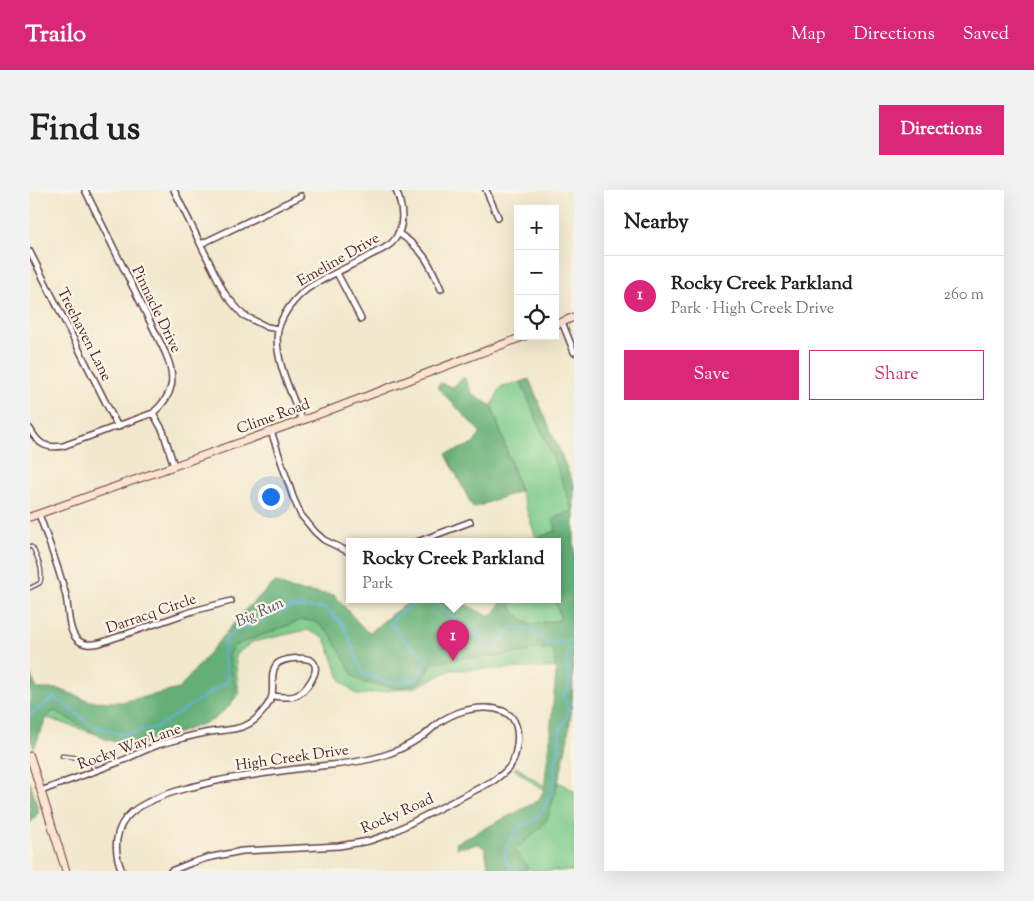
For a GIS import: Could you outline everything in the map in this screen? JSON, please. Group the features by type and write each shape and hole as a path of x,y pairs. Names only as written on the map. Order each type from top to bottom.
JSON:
{"main road":[{"path":"559,323 574,317"},
{"name":"Clime Road","path":"30,518 270,432 514,340"},
{"path":"31,759 66,871"}],"street":[{"name":"Pinnacle Drive","path":"85,190 171,365 170,390 161,406 153,413"},
{"path":"174,190 225,294 243,315 267,327 278,330 282,368 302,420"},
{"path":"396,190 402,207 398,233 422,252 441,289"},
{"path":"486,190 498,217"},
{"path":"201,244 302,196"},
{"name":"Emeline Drive","path":"278,330 284,316 300,294 315,284 386,247 395,239 398,233"},
{"name":"Treehaven Lane","path":"30,252 118,426"},
{"path":"337,273 361,319"},
{"path":"559,323 574,352"},
{"path":"30,429 36,440 44,446 54,448 67,445 153,413 163,431 174,466"},
{"path":"270,432 301,515 324,540 346,551"},
{"name":"Darracq Circle","path":"39,514 66,594 72,629 79,641 89,645 100,643 193,611 231,601"},
{"path":"428,538 470,522"},
{"name":"Rocky Way Lane","path":"41,791 160,744 247,725 264,710 272,696 275,666 281,661 310,659 316,669 315,675 304,690 296,696 286,698 272,696"},
{"name":"High Creek Drive","path":"122,871 116,846 124,820 137,808 169,793 217,780 382,756 416,741 448,717 475,708 496,709 510,716"},
{"name":"Rocky Road","path":"171,871 199,860 234,852 339,846 369,841 389,834 504,774 512,764 518,737 517,725 510,716"}],"lane":[{"path":"30,546 33,548 39,562 42,576 40,583 30,588"},
{"path":"62,756 82,758 96,770"}],"green space":[{"path":"464,377 473,395 492,406 520,491 473,508 446,454 473,444 481,433 437,387 440,383 453,387"},
{"path":"529,379 574,485 574,656 569,727 563,760 547,819 532,836 514,850 524,862 528,871 489,871 485,849 479,844 457,848 456,843 538,801 544,790 556,675 554,651 541,649 499,656 457,658 431,664 426,677 417,684 398,688 364,683 353,676 331,635 316,622 302,620 234,646 229,654 236,689 231,705 213,720 170,736 132,746 107,740 54,711 47,716 34,748 30,738 30,673 37,689 59,689 90,701 121,702 179,689 245,610 275,582 293,590 334,595 366,631 371,632 393,613 408,603 462,603 487,615 495,613 500,603 510,603 514,612 529,624 561,620 556,603 561,603 561,538 536,538 556,531 553,518 573,511 521,382"},
{"path":"521,382 558,470 573,512 557,531 536,538 492,406 500,388"},
{"path":"301,593 368,654 442,603 450,603 574,654 571,667 451,670 416,687 357,695 341,681 325,638 307,630 252,642 235,655 239,695 226,707 114,740 44,717 44,702 126,707 189,688 245,619"},
{"path":"510,603 556,603 561,620 529,624 514,612"},
{"path":"516,767 552,791 554,779 574,791 574,871 533,871 505,854 550,795 514,769"},
{"path":"30,782 39,812 30,823"}],"waterway":[{"name":"Big Run","path":"30,715 55,697 90,724 123,735 157,727 228,681 223,655 225,639 234,632 292,607 326,608 344,626 363,674 390,682 416,680 428,657 408,644 389,622 413,603"},
{"name":"Big Run","path":"435,603 461,624 494,646 514,627 530,629 547,643 574,641"},
{"path":"512,871 505,852 515,831 524,824 534,820 542,812 552,792 555,763 559,750 560,729 568,716 569,709 564,695 569,689 570,683 566,663 569,652 574,646"}],"place":[{"name":"Rocky Creek Parkland","path":"453,661"}]}
